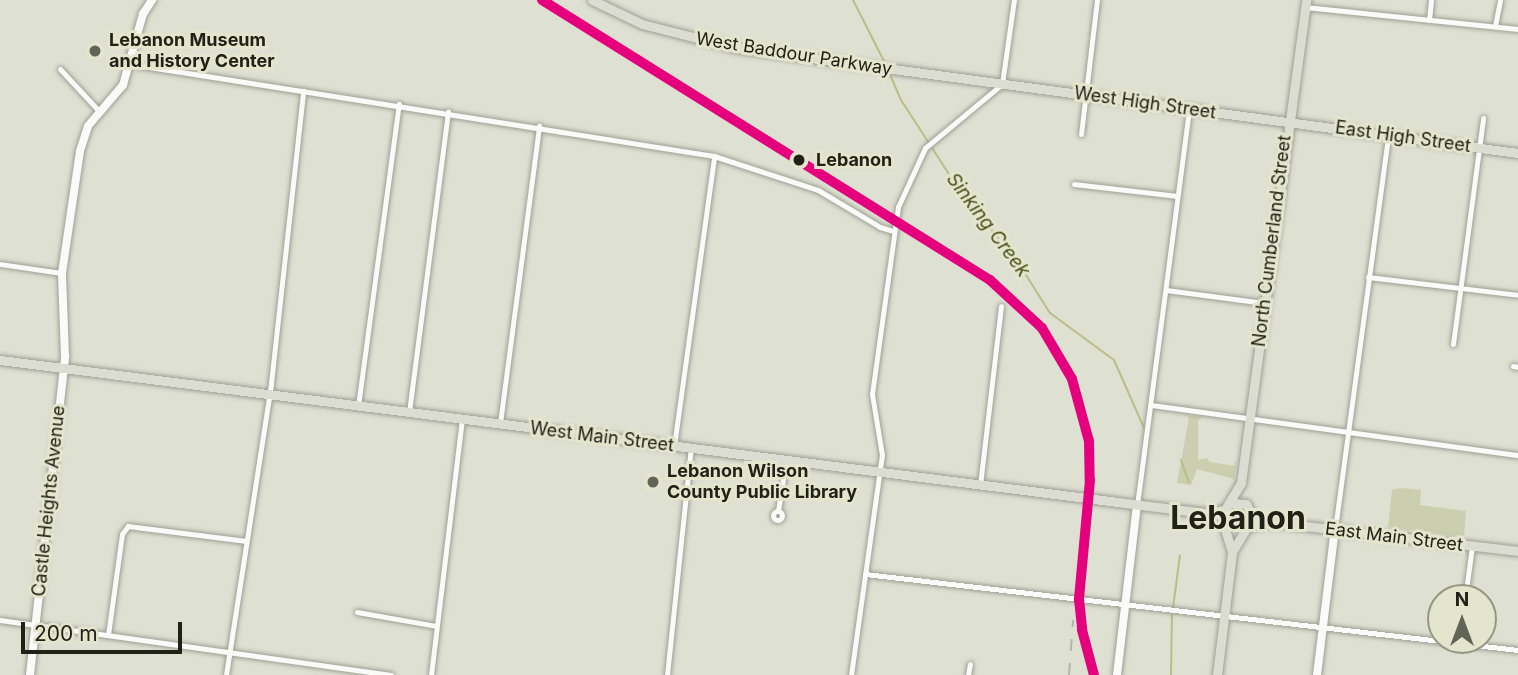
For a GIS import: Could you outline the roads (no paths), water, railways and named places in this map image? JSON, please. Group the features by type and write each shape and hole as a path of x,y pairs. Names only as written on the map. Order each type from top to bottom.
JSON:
{"main road":[{"name":"West Baddour Parkway","path":"592,0 642,24 705,42 1002,84"},
{"name":"North Cumberland Street","path":"1231,503 1241,483 1288,121 1306,4"},
{"name":"West High Street","path":"1002,84 1288,121"},
{"name":"East High Street","path":"1288,121 1518,153"},
{"name":"West Main Street","path":"0,360 1137,505 1205,513 1223,510"},
{"name":"North Cumberland Street","path":"1241,483 1248,507 1247,528"},
{"path":"1217,675 1232,552 1224,526 1223,510 1231,503 1248,507"},
{"name":"East Main Street","path":"1248,507 1271,522"},
{"name":"West Main Street","path":"1205,513 1224,526"},
{"name":"East Main Street","path":"1224,526 1247,528 1271,522 1518,551"},
{"path":"1232,552 1247,528"}],"street":[{"name":"Castle Heights Avenue","path":"30,675 63,369 62,273 83,140 100,112 117,96 130,64 143,14 152,0"},
{"path":"852,675 882,440 872,394 893,231 916,162 935,137 1002,84 1014,0"},
{"path":"1081,134 1097,0"},
{"path":"1429,20 1431,0"},
{"path":"1495,26 1500,0"},
{"path":"1306,4 1518,29"},
{"path":"130,64 399,104 714,156 818,190 880,228 893,231"},
{"path":"60,69 100,112"},
{"path":"226,675 269,395 303,91"},
{"path":"358,406 399,104"},
{"path":"1118,675 1137,505 1189,109"},
{"path":"409,412 448,113"},
{"path":"1453,344 1483,118"},
{"path":"500,423 538,126"},
{"path":"1317,675 1346,432 1388,136"},
{"path":"674,446 714,156"},
{"path":"1074,184 1177,196"},
{"path":"0,264 62,273"},
{"path":"1368,277 1518,295"},
{"path":"1166,290 1264,303"},
{"path":"980,485 1001,306"},
{"path":"1152,405 1518,455"},
{"path":"430,675 462,419"},
{"path":"667,675 691,448"},
{"path":"778,511 786,460"},
{"path":"108,635 122,534 128,526 246,541"},
{"path":"1467,584 1472,546"},
{"path":"866,574 1427,639"},
{"path":"357,612 436,626"},
{"path":"0,620 230,650 391,675"},
{"path":"1497,647 1518,650"},
{"path":"968,675 970,664"}],"waterway":[{"name":"Sinking Creek","path":"853,0 885,63"},
{"name":"Sinking Creek","path":"889,72 901,100 954,182 1021,267 1050,313 1114,360 1144,428"},
{"name":"Sinking Creek","path":"1181,460 1189,483"},
{"name":"Sinking Creek","path":"1173,608 1180,555"},
{"name":"Sinking Creek","path":"1171,675 1172,613"}],"railway":[{"path":"834,182 1005,291 1042,328 1063,361 1089,441 1090,480 1079,599 1082,630 1094,675"},
{"path":"1069,675 1073,620"}],"place":[{"name":"Lebanon Museum and History Center","path":"95,51"},
{"name":"Lebanon","path":"799,160"},
{"name":"Lebanon Wilson County Public Library","path":"653,482"}],"district":[{"name":"Lebanon","path":"1238,518"}]}
